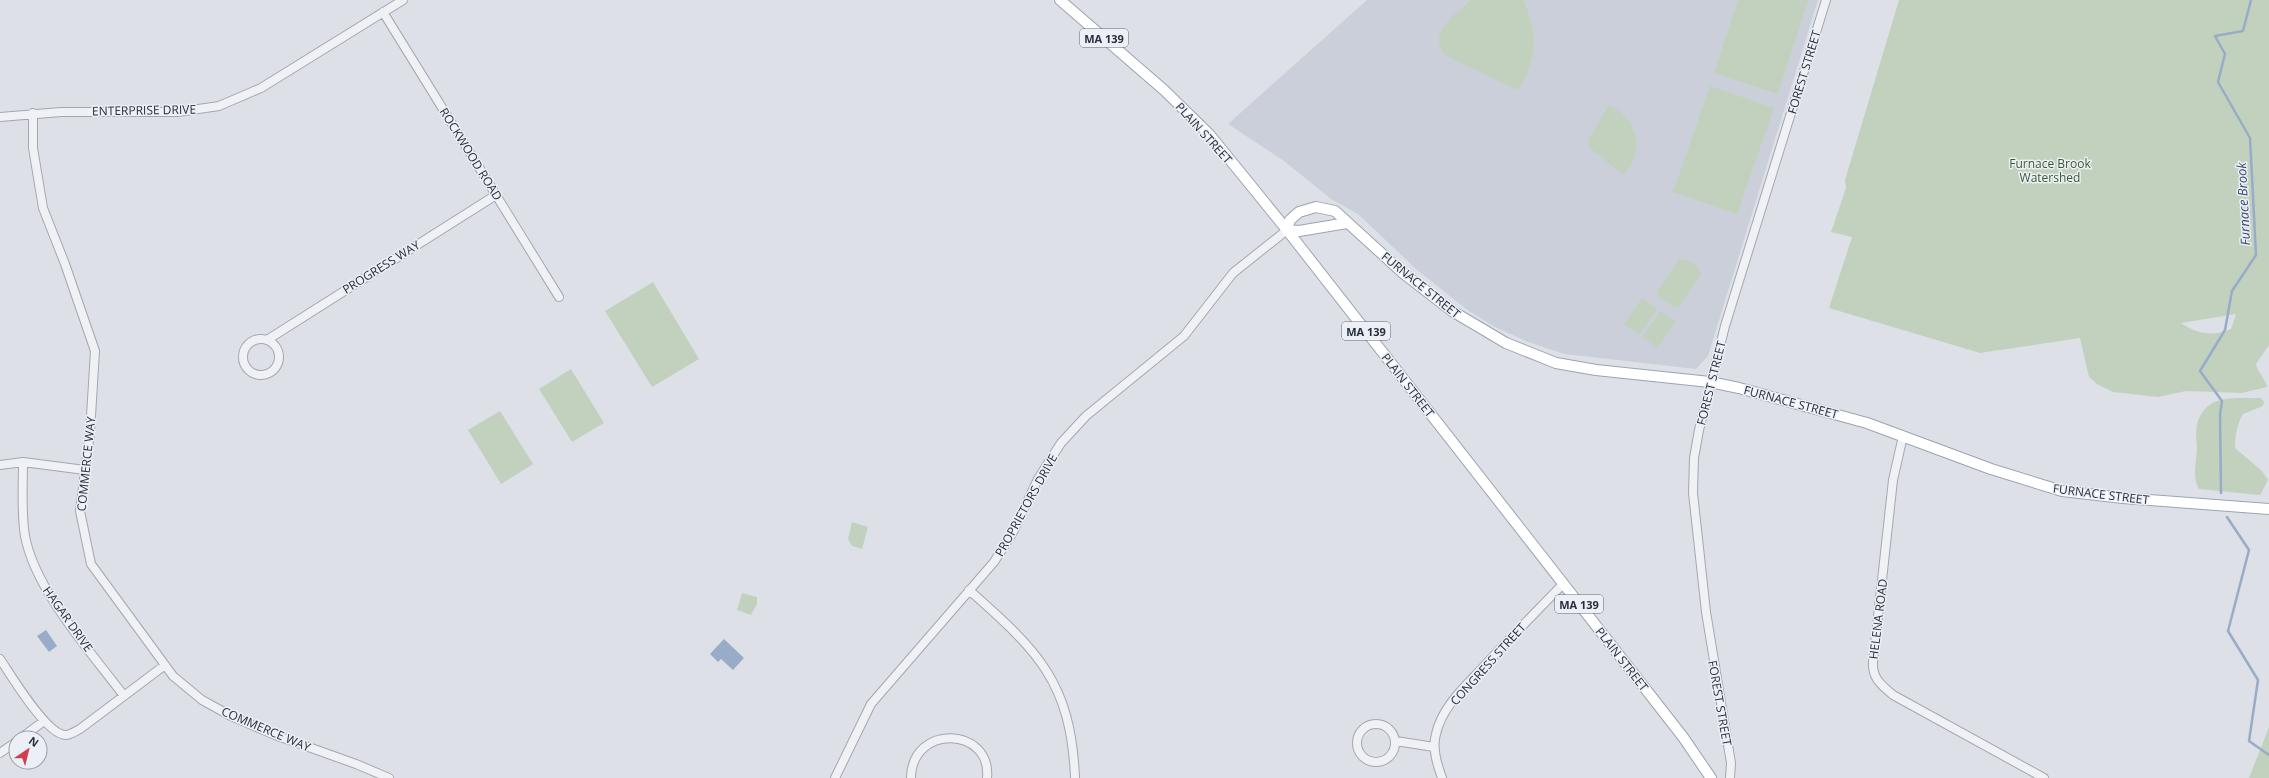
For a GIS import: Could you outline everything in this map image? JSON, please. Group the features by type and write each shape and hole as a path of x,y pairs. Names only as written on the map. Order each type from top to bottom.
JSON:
{"main road":[{"name":"PLAIN STREET","path":"1060,0 1185,110 1209,134 1287,230 1683,737 1711,778"},
{"name":"FURNACE STREET","path":"1287,230 1293,216 1299,212 1316,207 1335,211 1438,302 1479,329 1520,350 1569,366 1710,382 1832,412 1903,436 1991,469 2062,491 2149,501 2269,509"},
{"path":"1287,230 1299,231 1347,223"}],"street":[{"name":"ENTERPRISE DRIVE","path":"0,117 33,114 178,112 219,106 261,88 403,0"},
{"name":"FOREST STREET","path":"1730,778 1731,763 1710,642 1693,493 1695,447 1710,382 1754,231 1826,0"},
{"name":"ROCKWOOD ROAD","path":"383,12 559,297"},
{"name":"COMMERCE WAY","path":"33,114 33,148 43,208 65,264 95,351 90,432 80,511 90,564 173,676 202,700 231,716 389,778"},
{"name":"PROGRESS WAY","path":"267,340 276,346 279,362 276,368 268,374 256,375 250,372 243,361 245,349 254,340 267,340 496,195"},
{"name":"PROPRIETORS DRIVE","path":"835,778 871,704 1004,548 1051,458 1071,431 1103,401 1184,336 1233,273 1287,230"},
{"name":"HELENA ROAD","path":"1903,436 1893,480 1873,662 1875,676 1880,684 1893,695 2044,778"},
{"path":"0,465 23,462 85,470"},
{"name":"HAGAR DRIVE","path":"23,462 25,536 34,564 47,593 124,696"},
{"name":"CONGRESS STREET","path":"1442,778 1434,747 1440,722 1453,701 1563,584"},
{"path":"969,590 1003,620 1031,649 1056,686 1069,723 1073,744 1075,778"},
{"path":"0,660 44,721 55,732 66,735 80,729 165,665"},
{"path":"32,730 44,721"},
{"path":"1373,724 1379,724 1390,730 1396,742 1395,748 1388,758 1377,763 1365,759 1358,748 1357,742 1362,730 1373,724"},
{"path":"911,778 914,760 922,749 934,740 951,736 969,742 981,752 988,772 987,778"},
{"path":"1396,742 1434,747"}],"shaded area":[{"path":"1367,0 1818,0 1708,356 1696,369 1564,354 1528,342 1493,326 1466,309 1416,269 1358,214 1331,199 1284,161 1228,124"}],"green space":[{"path":"1471,0 1523,0 1532,27 1534,48 1529,68 1518,90 1446,56 1440,48 1439,40 1445,25"},
{"path":"1738,0 1808,0 1778,94 1714,73"},
{"name":"Furnace Brook Watershed","path":"1899,0 2269,0 2269,345 2256,364 2267,387 2242,393 2186,391 2158,397 2113,392 2097,384 2089,377 2080,338 1980,353 1829,308 1852,237 1831,232 1846,188 1845,180","holes":["2236,314 2231,329 2211,334 2193,330 2181,323"]},
{"path":"1710,86 1774,108 1737,214 1673,192"},
{"path":"1609,105 1627,118 1636,136 1635,156 1623,175 1589,147 1588,140"},
{"path":"1679,259 1693,263 1701,274 1680,306 1674,307 1659,297 1657,291"},
{"path":"653,282 699,359 652,387 605,311"},
{"path":"1642,298 1657,309 1639,335 1624,324"},
{"path":"1660,311 1676,322 1657,348 1642,337"},
{"path":"571,369 604,423 572,442 539,389"},
{"path":"2261,398 2264,402 2263,406 2243,414 2239,422 2235,439 2235,448 2262,471 2268,480 2260,495 2199,489 2195,470 2197,450 2196,428 2201,415 2207,407 2222,400"},
{"path":"500,411 533,464 501,484 468,430"},
{"path":"852,522 868,527 862,549 852,546 848,539"},
{"path":"742,593 757,597 757,604 751,615 737,610"},
{"path":"2269,727 2269,778 2249,778"}],"water":[{"path":"46,630 57,646 49,652 37,636"},
{"path":"724,639 744,658 733,670 721,659 718,662 710,654"}],"waterway":[{"name":"Furnace Brook","path":"2221,493 2220,415 2222,401 2200,371 2225,330 2232,291 2256,255 2250,138 2218,82 2225,54 2215,36 2243,31 2251,0"},
{"name":"Furnace Brook","path":"2227,517 2249,550 2228,631 2258,680 2249,741 2269,755"}]}
